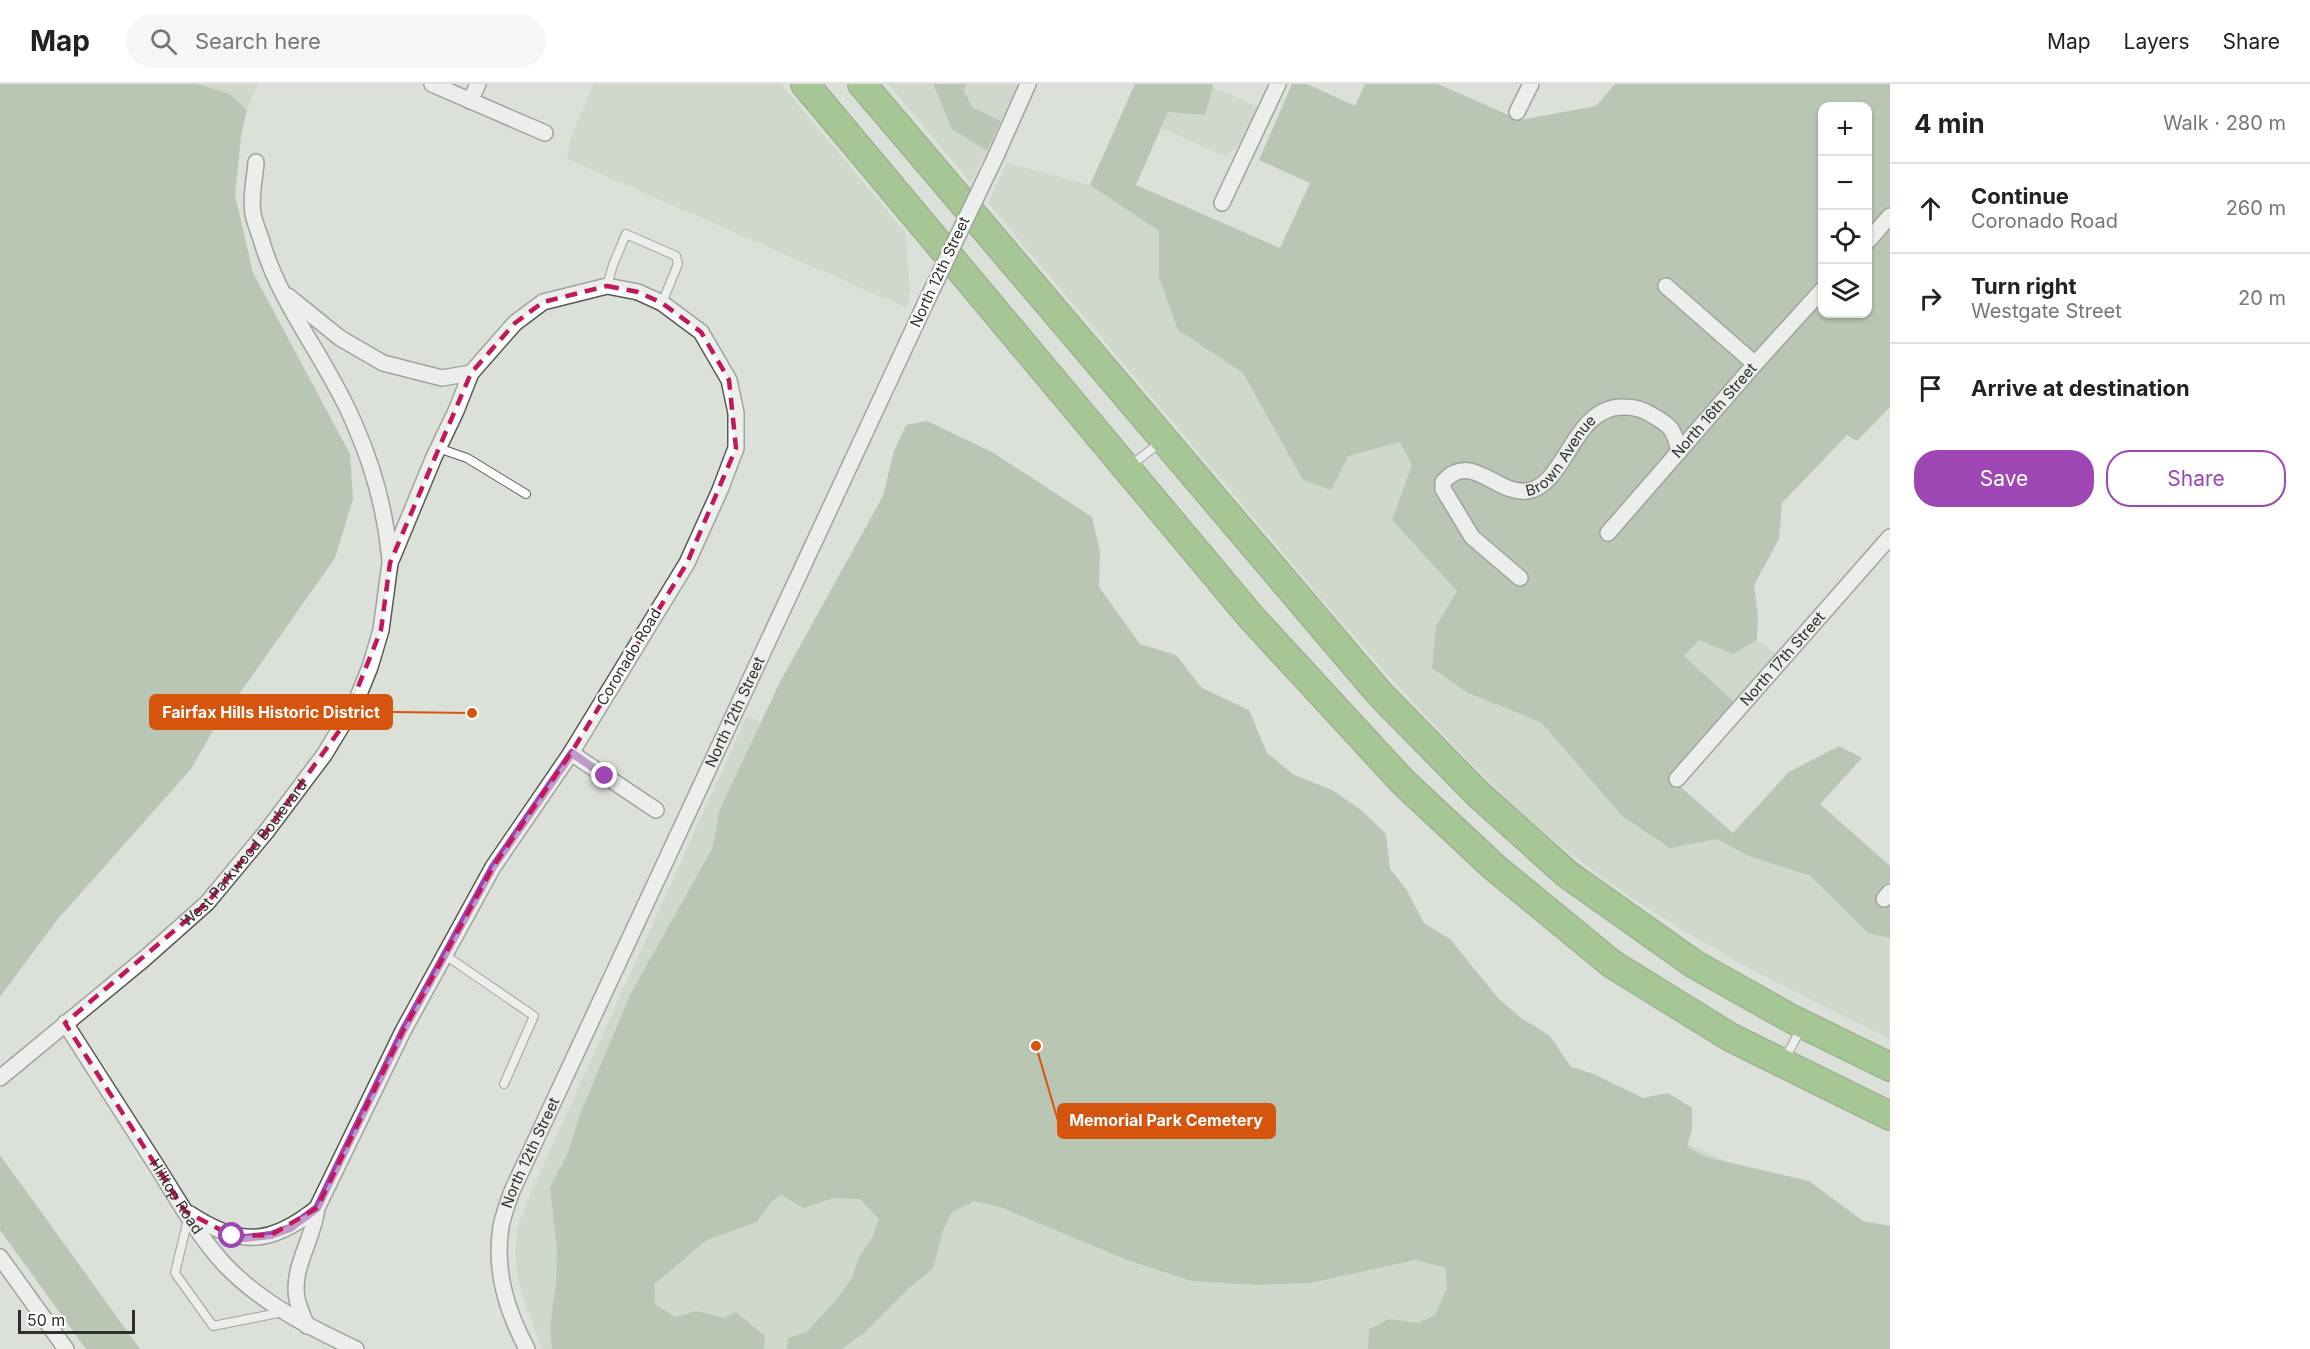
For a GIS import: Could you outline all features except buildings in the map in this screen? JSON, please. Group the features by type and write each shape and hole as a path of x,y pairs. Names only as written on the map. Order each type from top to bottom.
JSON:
{"highway":[{"path":"805,84 1251,617 1403,782 1494,867 1612,964 1730,1037 1890,1116"},
{"path":"862,84 1380,694 1478,794 1577,881 1694,964 1803,1025 1890,1067"}],"street":[{"path":"432,84 545,133"},
{"path":"470,101 478,84"},
{"name":"North 12th Street","path":"527,1349 505,1300 499,1267 501,1227 512,1191 1028,84"},
{"path":"1222,203 1278,84"},
{"path":"1517,112 1531,84"},
{"name":"West Parkwood Boulevard","path":"0,1078 144,959 207,903 266,832 324,755 355,704 370,667 381,630 390,563 387,530 374,477 354,422 325,366 280,290 266,256 253,213 256,162"},
{"path":"1872,236 1890,216"},
{"name":"Coronado Road","path":"306,1326 297,1300 296,1286 304,1253 316,1222 317,1208 403,1031 493,867 572,753 687,563 736,448 736,414 729,380 701,332 662,303 638,292 607,286 543,302 515,323 471,373"},
{"path":"1666,286 1755,364"},
{"name":"West Parkwood Boulevard","path":"280,290 340,338 383,363 442,378 471,373"},
{"name":"North 16th Street","path":"1608,533 1818,294"},
{"name":"West Parkwood Boulevard","path":"390,563 471,373"},
{"name":"Brown Avenue","path":"1520,578 1472,537 1443,489 1443,482 1450,474 1461,469 1476,473 1514,490 1527,491 1537,488 1553,472 1590,421 1607,409 1619,407 1636,408 1670,426 1674,432 1678,452"},
{"name":"North 17th Street","path":"1677,779 1890,537"},
{"path":"572,753 656,810"},
{"name":"Hilltop Road","path":"65,1023 186,1214 227,1267 258,1294 306,1326 356,1349"},
{"name":"Coronado Road","path":"186,1214 219,1231 245,1238 271,1235 290,1228 317,1208"},
{"path":"0,1257 66,1349"}],"lane":[{"path":"607,286 626,234 676,256 678,264 662,303"},
{"path":"1126,468 1164,439"},
{"path":"438,448 467,458 526,495"},
{"path":"445,955 534,1017 504,1084"},
{"path":"1783,1063 1803,1025"},
{"path":"186,1214 175,1273 213,1326 285,1312"}],"highlighted area":[{"path":"607,286 638,292 662,303 701,332 729,380 736,448 687,563 571,753 493,867 403,1031 317,1208 271,1235 232,1236 185,1211 65,1023 207,903 266,832 342,727 381,630 390,563 471,373 515,323 543,302"}],"green space":[{"path":"0,84 197,84 230,94 247,110 241,137 235,195 253,273 350,454 353,499 335,558 211,734 191,769 57,920 0,997"},
{"path":"197,84 258,84 247,110 230,94"},
{"path":"594,84 781,84 905,232 910,289 907,308 567,159 571,137"},
{"path":"888,84 933,84 952,129 987,151 971,183"},
{"path":"933,84 966,84 964,91 972,107 1001,121 987,151 952,129"},
{"path":"966,84 1018,84 1001,121 972,107 964,91"},
{"path":"1135,84 1212,84 1213,87 1205,115 1168,112 1136,185 1280,248 1310,183 1259,160 1292,84 1307,84 1355,106 1365,84 1438,84 1520,120 1596,106 1615,84 1890,84 1890,407 1857,441 1847,435 1782,503 1779,539 1754,585 1758,617 1757,640 1733,654 1699,640 1684,656 1734,702 1668,776 1733,833 1789,772 1839,746 1862,758 1820,804 1890,866 1890,938 1868,933 1810,876 1749,856 1717,839 1670,848 1622,816 1541,722 1468,693 1432,668 1436,626 1457,591 1392,520 1412,465 1400,442 1348,456 1331,490 1303,480 1243,373 1178,330 1159,278 1159,231 1090,185"},
{"path":"1213,87 1259,108 1238,146 1225,156 1161,128 1168,112 1205,115"},
{"path":"1006,163 1090,185 1159,231 1159,278 1178,330 1243,373 1303,480 1348,456 1400,441 1412,465 1392,520 1457,591 1436,626 1468,693 1541,721 1622,816 1670,848 1717,839 1749,856 1809,876 1868,933 1890,938 1890,1039 1760,974 1635,900 1545,833 1499,791 1416,705 1344,625 988,203"},
{"path":"927,421 992,452 1092,517 1100,552 1099,587 1140,644 1176,655 1202,688 1249,710 1267,753 1294,775 1332,790 1360,809 1386,834 1390,869 1406,889 1424,923 1450,939 1498,998 1521,1018 1550,1036 1571,1067 1594,1074 1643,1098 1668,1093 1692,1108 1692,1129 1687,1147 1706,1157 1809,1181 1863,1221 1890,1226 1890,1349 1368,1349 1369,1329 1389,1319 1418,1323 1435,1315 1447,1288 1446,1268 1415,1260 1310,1283 1257,1285 1192,1281 1130,1261 1000,1207 974,1201 952,1212 943,1230 933,1269 910,1287 864,1333 842,1349 787,1349 788,1338 807,1332 852,1278 859,1257 873,1236 879,1219 860,1199 833,1198 804,1208 781,1195 770,1203 757,1222 707,1240 654,1284 655,1304 675,1317 697,1311 724,1318 736,1312 765,1336 764,1349 552,1349 550,1327 556,1283 557,1251 550,1187 568,1153 581,1112 630,995 712,849 720,809 780,682 883,496 894,451 906,425"},
{"path":"1699,640 1733,654 1757,640 1775,653 1734,702 1684,656"},
{"path":"747,716 1890,1236 1890,1349 543,1349 526,1307 518,1277 515,1247 519,1224 529,1197"},
{"path":"0,1155 140,1349 86,1349 0,1230"}],"place":[{"name":"Fairfax Hills Historic District","path":"472,713"},
{"name":"Memorial Park Cemetery","path":"1036,1046"}],"route":[{"path":"232,1236 245,1238 271,1235 290,1228 317,1208 403,1031 493,867 572,753 605,776"}]}
